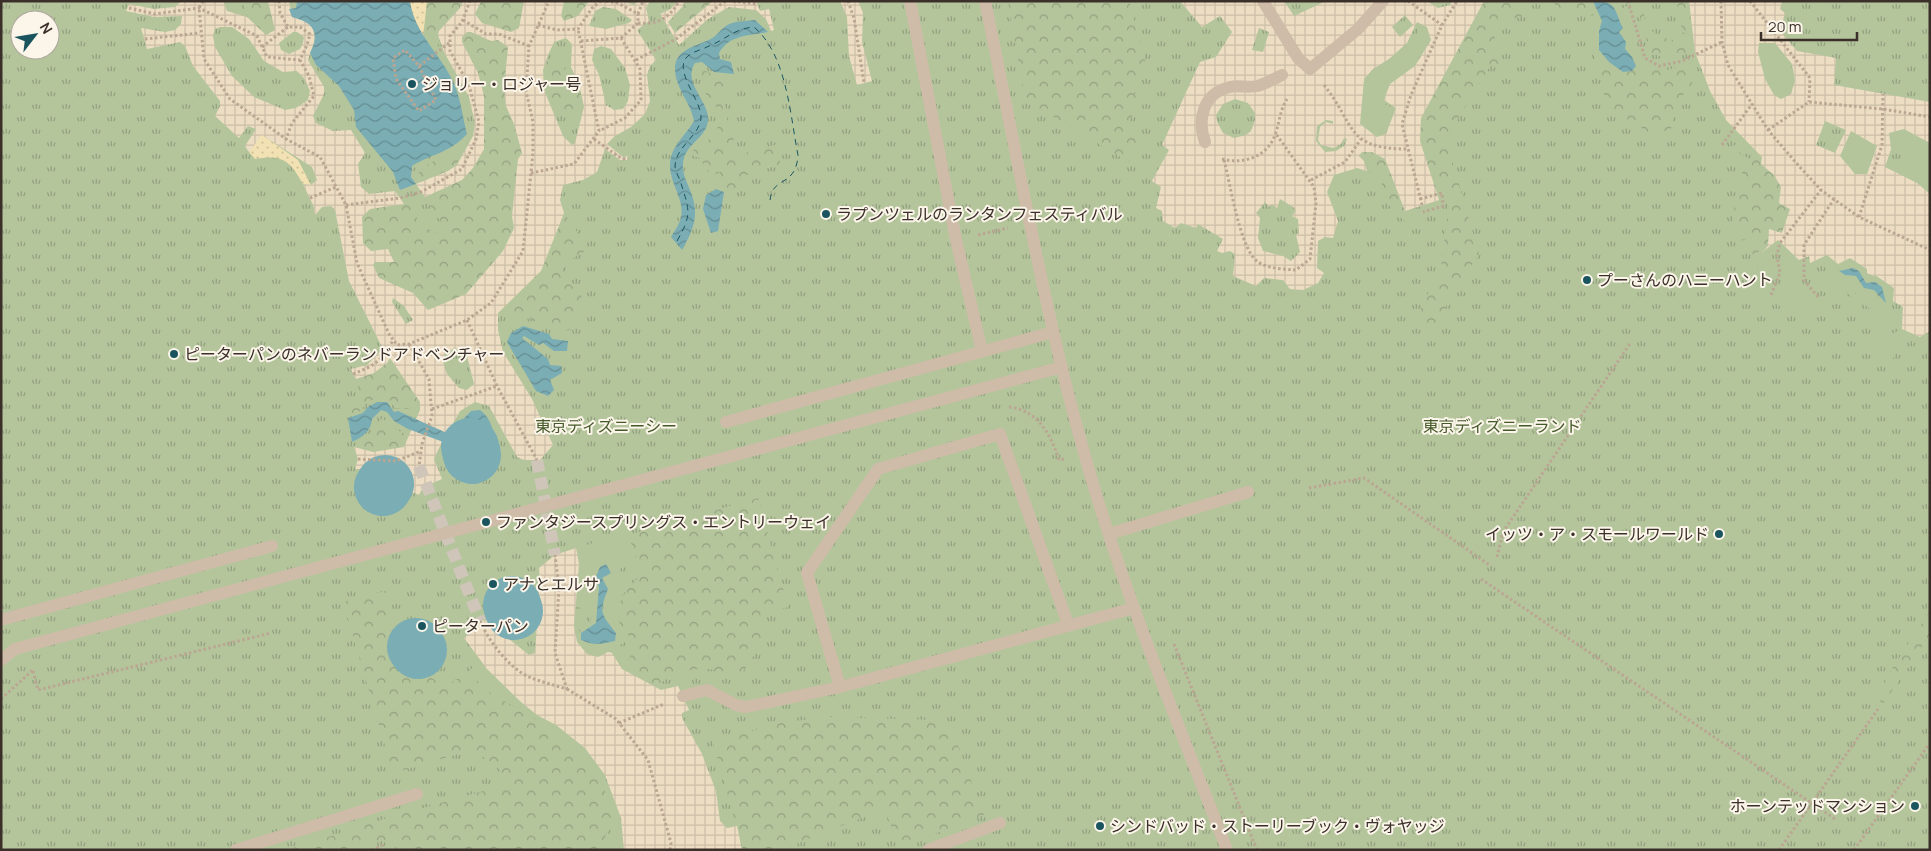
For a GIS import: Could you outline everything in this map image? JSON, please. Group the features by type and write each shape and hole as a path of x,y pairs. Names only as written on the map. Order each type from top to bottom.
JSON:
{"street":[{"path":"910,1 956,240 982,351"},
{"path":"985,1 1029,224 1053,332 1108,534 1134,608 1227,850"},
{"path":"1263,1 1298,58 1310,69 1358,29 1384,1"},
{"path":"1205,142 1201,133 1200,118 1212,97 1229,87 1258,86 1282,76"},
{"path":"726,422 1053,332"},
{"path":"1,660 15,649 1062,367"},
{"path":"840,687 807,573 878,469 1000,434 1068,624"},
{"path":"1108,534 1248,492"},
{"path":"1,620 272,546"},
{"path":"683,696 707,690 736,705 746,707 840,687 1068,624 1134,608"},
{"path":"236,850 417,794"},
{"path":"928,850 1000,823"}],"path":[{"path":"203,1 199,8 204,59 230,99 286,139 320,157 346,204 357,263 397,345 408,344 467,320 491,303 523,250 531,173 533,122 526,91 529,46 549,1"},
{"path":"279,1 280,13 288,27"},
{"path":"346,204 400,198 421,192 462,170 476,139 479,122 469,85 450,51 450,36 463,19 470,1"},
{"path":"599,132 578,29 592,8 601,1"},
{"path":"606,1 618,3 638,14"},
{"path":"581,41 621,38 638,22 638,14 643,1"},
{"path":"638,22 651,24 657,21 673,11 679,1"},
{"path":"636,60 676,39 725,1"},
{"path":"733,1 757,4"},
{"path":"848,1 854,18 864,83"},
{"path":"1408,1 1442,25"},
{"path":"1422,206 1402,124 1411,95 1442,25 1457,1"},
{"path":"1628,1 1646,58 1660,66 1682,60 1722,42"},
{"path":"1721,1 1722,42 1728,65 1768,130 1821,190 1859,216 1930,250"},
{"path":"1750,1 1810,78 1809,102"},
{"path":"129,8 155,14 199,8 257,36 268,57 300,60"},
{"path":"463,19 486,34 499,34 529,46"},
{"path":"538,25 557,30 578,29"},
{"path":"262,47 288,27 300,27 310,34 300,60"},
{"path":"145,40 200,33"},
{"path":"531,173 574,164 599,132 625,118 641,100 640,68 621,38"},
{"path":"419,66 450,43"},
{"path":"405,50 419,66 436,100 419,112 396,79 393,58 405,50"},
{"path":"286,139 292,123 314,96 309,76 300,60"},
{"path":"1205,142 1214,155 1224,160 1239,162 1253,159 1268,149 1276,134 1281,109 1310,69 1338,102 1351,130 1361,139 1370,144 1389,149 1408,148"},
{"path":"1859,216 1882,145 1883,94"},
{"path":"1768,130 1809,102 1884,109 1930,117"},
{"path":"1722,145 1752,104"},
{"path":"1224,160 1232,203 1250,255 1268,267 1296,270 1310,259 1316,204 1311,180 1276,134"},
{"path":"594,139 622,159 628,158"},
{"path":"1311,180 1345,162 1361,139"},
{"path":"310,198 336,187"},
{"path":"1772,294 1780,273 1777,255 1780,243 1821,190"},
{"path":"1420,199 1442,193 1443,206 1423,212"},
{"path":"1818,297 1804,280 1804,245 1834,199"},
{"path":"956,240 1029,224"},
{"path":"467,320 497,386 537,460"},
{"path":"353,374 373,367 387,352 393,340"},
{"path":"1497,557 1503,532 1631,342"},
{"path":"408,344 429,379 432,409 432,416 421,451 419,466"},
{"path":"432,409 497,386"},
{"path":"1007,407 1017,408 1035,417 1052,440 1059,460 1085,452"},
{"path":"358,459 396,462 421,451"},
{"path":"1308,488 1364,478 1491,566"},
{"path":"555,555 559,587 555,653 566,689"},
{"path":"1481,579 1834,819"},
{"path":"480,621 486,635 500,653 526,676 566,689 618,723 648,760 671,843 670,850"},
{"path":"33,671 38,690 271,632"},
{"path":"618,723 683,696"},
{"path":"1779,850 1878,708"},
{"path":"1854,850 1930,743"},
{"path":"372,850 383,845"}],"green space":[{"path":"1,1 1930,1 1930,850 1,850"},
{"path":"242,1 268,1 275,30 266,35 247,17"},
{"path":"427,1 463,1 460,8 439,31 438,35 441,42 434,48 430,37 424,34"},
{"path":"481,1 524,1 519,29 511,32 482,23 475,14"},
{"path":"564,1 589,1 578,16 564,21 561,17"},
{"path":"684,1 713,1 675,33 668,22 683,6"},
{"path":"1008,1 1129,1 1146,64 1132,92 1141,97 1125,131 1140,139 1129,162 1025,100"},
{"path":"1484,1 1521,1 1525,15 1491,26 1503,63 1490,66 1446,139 1479,254 1431,330 1416,318 1441,267 1449,202 1448,188 1435,190 1426,164 1421,137 1421,118"},
{"path":"1554,1 1593,1 1597,13 1592,16 1584,14 1580,10 1558,15"},
{"path":"1635,1 1643,3 1644,16 1650,29 1667,39 1694,44 1695,52 1666,57 1650,51"},
{"path":"1673,1 1689,1 1692,36 1682,32 1679,8"},
{"path":"1627,6 1641,64 1636,66 1622,43 1619,34 1617,11"},
{"path":"1597,13 1602,21 1599,38 1601,48 1609,62 1599,72 1601,65 1598,63 1602,62 1596,60 1587,43 1589,36 1586,26 1590,20 1586,21 1588,19 1584,14 1592,16"},
{"path":"1422,27 1427,33 1428,45 1411,68 1384,91 1380,100 1385,105 1389,104 1391,111 1386,134 1377,137 1360,124 1364,79 1379,64 1398,62 1403,58 1417,37 1419,29"},
{"path":"467,32 490,39 498,39 508,47 504,89 506,106 514,124 522,153 518,159 512,216 514,228 503,251 466,294 428,310 413,293 379,278 373,265 375,262 394,261 378,255 369,249 361,234 361,222 366,212 371,209 409,203 418,220 432,233 447,230 449,227 446,222 439,220 425,197 462,180 473,168 484,149 478,73 462,42 462,37"},
{"path":"1758,43 1774,43 1788,60 1794,78 1791,94 1781,99 1770,89 1760,66"},
{"path":"563,58 566,79 579,84 584,107 568,116 551,109 543,80 546,62"},
{"path":"1609,62 1623,72 1632,71 1641,64 1663,71 1696,62 1692,84 1679,100 1673,120 1674,127 1654,136 1608,107 1600,82 1605,88 1608,79 1598,74"},
{"path":"704,70 719,78 736,79 738,88 722,92 737,155 775,145 781,164 741,177 736,188 727,192 718,183 720,172 716,174 706,169 700,158 691,155 695,147 715,136 720,120 715,104 709,99 703,89 701,72"},
{"path":"1904,129 1930,143 1930,194 1898,171 1903,153 1891,149 1889,133"},
{"path":"1851,131 1877,146 1867,174 1855,174 1839,156"},
{"path":"473,136 463,155 453,166 447,171 420,182 419,171 423,167 458,151"},
{"path":"1734,145 1742,155 1750,159 1753,152 1758,150 1767,170 1774,175 1781,187 1779,203 1791,209 1782,233 1769,234 1768,246 1753,255 1748,239 1739,241 1730,210 1734,209 1744,165 1733,158 1736,154 1727,149"},
{"path":"1362,152 1375,153 1385,159 1409,220 1404,221 1387,203 1379,173 1367,171 1366,165 1359,156"},
{"path":"564,213 589,249 566,262 562,268 564,280 581,293 583,308 572,330 554,331 540,321 518,317 501,310 538,265 559,227"},
{"path":"1782,254 1800,267 1795,282 1816,301 1807,316 1786,301 1781,307 1774,303 1776,298 1774,296 1786,275"},
{"path":"1772,255 1773,279 1762,300 1748,291 1758,272 1756,263"},
{"path":"1850,258 1894,288 1893,301 1888,305 1888,322 1884,327 1870,319 1875,312 1842,290 1836,297 1824,289 1825,277 1837,270 1838,264","holes":["1853,268 1859,271 1865,282 1886,299 1885,303 1881,299 1874,303 1863,296 1859,299 1856,297 1855,292 1844,285 1845,275 1840,271"]},
{"path":"1902,329 1909,333 1906,333 1896,344 1900,349 1890,362 1869,346 1881,331 1886,337"},
{"path":"390,357 420,402 420,410 395,408 390,400 377,398 366,403 361,411 348,414 359,390 356,379 374,373"},
{"path":"382,418 392,427 407,435 404,447 373,452 356,446 367,442"},
{"path":"758,498 788,607 760,615 766,639 739,677 715,670 686,671 655,686 622,669 638,644 622,628 617,612 623,596 637,579 636,557 628,535"},
{"path":"616,535 628,535 636,559 631,561 629,565 621,568 615,581 618,588 623,591 618,613 620,625 636,641 635,644 623,642 619,647 628,659 622,669 612,653 608,652 598,657 583,649 576,636 574,624 581,633 581,640 613,629 606,620 603,610 608,589 602,581 606,564 599,567 595,578 599,587 596,623 591,626 590,607 581,610 579,607 575,607 578,587 578,548"},
{"path":"389,590 387,634 396,657 445,686 456,679 476,679 491,693 557,734 591,765 600,777 609,796 616,829 608,829 604,841 597,850 397,850 388,839 349,850 287,850 384,819 512,783 494,764 472,750 393,773 343,602"},
{"path":"1930,611 1930,635 1883,704 1874,696"},
{"path":"475,653 526,706 537,715 556,724 573,738 597,765 606,780 619,813 623,831 624,850 614,850 612,814 608,797 601,781 592,766 568,740 553,729 491,693 476,679 456,679 452,682 451,671 468,672 474,666"},
{"path":"826,717 939,720 952,729 984,815 900,847 884,809 781,850 743,850 713,742 780,723"}],"sand":[{"path":"410,1 427,1 423,37 411,11"},
{"path":"261,134 298,160 311,185 303,184 294,170 285,161 272,158 255,159 249,152"}],"shaded area":[{"path":"181,1 223,1 227,11 247,17 266,35 275,30 268,1 289,1 292,17 308,22 313,28 315,39 308,60 324,87 324,94 313,116 316,123 333,131 351,130 365,153 358,164 361,187 369,194 395,191 404,204 370,209 362,217 363,243 371,251 388,249 394,262 375,262 373,265 379,278 413,293 428,310 466,294 503,251 514,228 512,216 518,159 522,153 514,124 506,106 504,89 508,47 498,40 491,41 467,32 462,37 462,42 478,73 484,96 484,149 473,168 462,180 425,197 416,184 448,171 457,165 473,136 475,123 469,97 444,52 438,35 439,31 460,8 463,1 481,1 475,14 482,23 511,32 519,28 524,1 564,1 561,16 564,21 578,16 589,1 623,1 634,5 638,1 650,1 646,8 649,21 637,30 656,60 650,66 647,75 650,101 645,114 631,127 615,136 607,144 623,157 628,156 627,160 620,160 605,149 597,172 583,180 563,185 560,200 564,213 541,271 498,313 498,330 503,352 532,399 553,445 540,460 524,460 517,457 489,406 475,402 460,411 434,459 442,479 423,487 419,495 407,490 395,496 393,481 384,477 387,473 385,469 355,469 358,459 354,447 373,452 404,447 420,410 420,402 390,358 387,363 374,373 356,379 353,374 351,369 367,365 383,349 349,281 335,210 331,206 322,207 315,215 314,207 303,184 311,185 317,180 312,167 262,135 249,152 245,146 256,129 248,126 239,138 215,116 220,106 220,101 193,66 185,46 180,42 147,49 141,28 165,32 175,30 181,24 182,16 154,17 126,11 129,4 154,9 175,7","holes":["603,7 616,9 632,20 629,23 606,29 589,26 595,11","232,27 249,39 264,61 283,72 297,71 304,78 310,91 308,100 296,108 285,110 254,97 232,76 215,47 213,36 215,29","293,32 297,32 304,37 300,49 289,54 281,50 279,43","566,38 572,44 571,67 579,84 584,107 575,143 572,145 563,136 544,90 543,70 554,42","601,46 611,49 625,68 630,85 628,101 623,109 614,110 606,105 599,75 592,60 594,49","393,298 404,306 413,320 406,324 392,302","455,348 461,350 467,356 474,384 467,390 459,388 447,374 443,362 445,353"]},
{"path":"677,1 684,1 683,6 668,22 675,33 713,1 756,1 760,11 769,9 774,30 771,31 766,19 756,10 729,7 708,19 679,45 660,14 671,9"},
{"path":"840,1 858,1 863,13 862,42 872,81 857,85 849,56 847,17"},
{"path":"1180,1 1284,1 1294,16 1326,1 1427,1 1438,8 1450,5 1452,1 1484,1 1421,118 1420,141 1439,200 1405,211 1385,159 1372,152 1362,152 1359,156 1364,161 1367,171 1357,168 1334,175 1327,192 1338,221 1333,238 1325,237 1318,241 1317,268 1324,273 1318,283 1303,290 1290,289 1283,280 1264,278 1256,286 1233,276 1235,254 1230,251 1222,253 1217,251 1223,239 1198,224 1196,228 1181,223 1175,228 1163,221 1162,211 1156,208 1161,187 1152,181 1169,150 1162,145 1200,62 1216,57 1232,32 1220,16 1202,27","holes":["1405,15 1413,25 1400,37 1392,27","1417,22 1427,27 1431,40 1415,66 1390,84 1384,100 1396,108 1386,134 1377,137 1360,124 1364,79 1373,69 1389,59 1407,43","1259,28 1269,32 1263,52 1252,50","1235,99 1248,103 1255,113 1255,120 1251,131 1246,135 1234,138 1223,133 1217,122 1216,115 1223,104","1326,120 1333,121 1333,124 1326,122 1320,127 1318,140 1321,145 1334,148 1341,144 1344,138 1347,139 1344,146 1336,151 1325,152 1316,141 1317,126","1280,199 1296,210 1292,216 1298,219 1299,233 1296,235 1300,252 1291,261 1283,256 1263,251 1258,238 1260,218 1256,213 1265,202 1269,207 1272,204 1277,208"]},
{"path":"1689,1 1782,1 1780,9 1785,13 1780,31 1797,51 1836,58 1834,85 1930,102 1930,143 1904,129 1889,133 1891,149 1885,167 1917,183 1930,194 1930,331 1920,337 1902,329 1903,307 1893,301 1894,288 1875,275 1867,273 1867,269 1850,258 1838,264 1827,255 1810,263 1809,256 1799,260 1778,240 1761,253 1768,246 1769,229 1782,233 1790,209 1779,203 1781,187 1774,175 1761,164 1762,157 1726,120 1710,91 1695,52","holes":["1759,43 1775,43 1792,64 1795,80 1791,94 1781,99 1774,95 1765,79 1758,52","1825,121 1846,130 1835,153 1816,145","1851,131 1877,146 1867,174 1855,174 1840,156"]},
{"path":"576,548 579,564 574,626 577,642 587,654 598,657 608,652 612,653 622,669 661,690 678,686 689,710 682,713 682,718 702,754 716,791 720,821 727,828 737,826 742,850 624,850 621,818 605,775 585,748 556,725 537,715 521,702 487,669 464,638 468,635 472,623 490,619 499,631 529,655 535,653 540,579 539,568 555,555"}],"water":[{"path":"297,1 410,1 417,24 455,86 467,134 454,145 412,166 411,177 416,184 400,190 393,172 356,127 354,110 339,86 316,65 310,53 315,40 313,29 305,22 292,17 289,9 296,8"},
{"path":"1593,1 1607,3 1614,8 1623,28 1619,32 1626,42 1625,49 1632,57 1636,66 1632,71 1623,72 1609,62 1599,50 1599,31 1602,21"},
{"path":"755,20 768,32 735,39 729,42 719,53 720,59 731,62 734,74 714,72 702,62 695,63 692,70 693,83 706,109 708,124 684,157 684,174 693,199 695,214 690,235 682,250 671,237 679,222 682,210 670,171 670,164 676,146 694,121 676,77 676,62 683,52 714,37 729,24"},
{"path":"716,189 724,192 718,231 711,233 703,209 706,195"},
{"path":"1853,268 1859,271 1866,283 1875,282 1882,287 1886,303 1874,290 1864,288 1856,276 1845,275 1839,271"},
{"path":"523,326 549,334 552,339 568,341 567,351 554,351 543,343 539,345 524,336 522,338 548,359 550,365 561,366 562,373 550,380 554,390 548,396 536,391 507,342 511,333"},
{"path":"377,402 387,402 394,412 398,411 449,434 471,411 480,410 489,421 493,436 470,447 451,448 446,443 408,429 394,421 387,412 381,410 372,419 366,433 352,442 348,418 363,413 368,407"},
{"path":"606,564 611,573 602,578 608,589 602,609 616,633 615,641 594,644 581,640 581,633 596,623 599,587 595,579 600,567"}],"waterway":[{"path":"470,447 472,455"},
{"path":"512,605 514,611"}],"ferry route":[{"path":"677,241 685,224 688,211 686,198 675,166 676,159 679,152 697,129 701,116 700,109 686,78 683,64 686,58 694,52 735,32 754,27 774,53 780,69 789,104 798,155 793,173 774,188 770,203"}],"tunnel":[{"path":"537,460 555,555"},
{"path":"419,466 480,621"}],"place":[{"name":"ジョリー・ロジャー号","path":"412,84"},
{"name":"ラプンツェルのランタンフェスティバル","path":"826,214"},
{"name":"プーさんのハニーハント","path":"1587,280"},
{"name":"ピーターパンのネバーランドアドベンチャー","path":"174,354"},
{"name":"ファンタジースプリングス・エントリーウェイ","path":"486,522"},
{"name":"イッツ・ア・スモールワールド","path":"1719,534"},
{"name":"アナとエルサ","path":"493,584"},
{"name":"ピーターパン","path":"422,626"},
{"name":"ホーンテッドマンション","path":"1915,806"},
{"name":"シンドバッド・ストーリーブック・ヴォヤッジ","path":"1100,826"}],"park label":[{"name":"東京ディズニーシー","path":"606,426"},
{"name":"東京ディズニーランド","path":"1502,426"}]}
